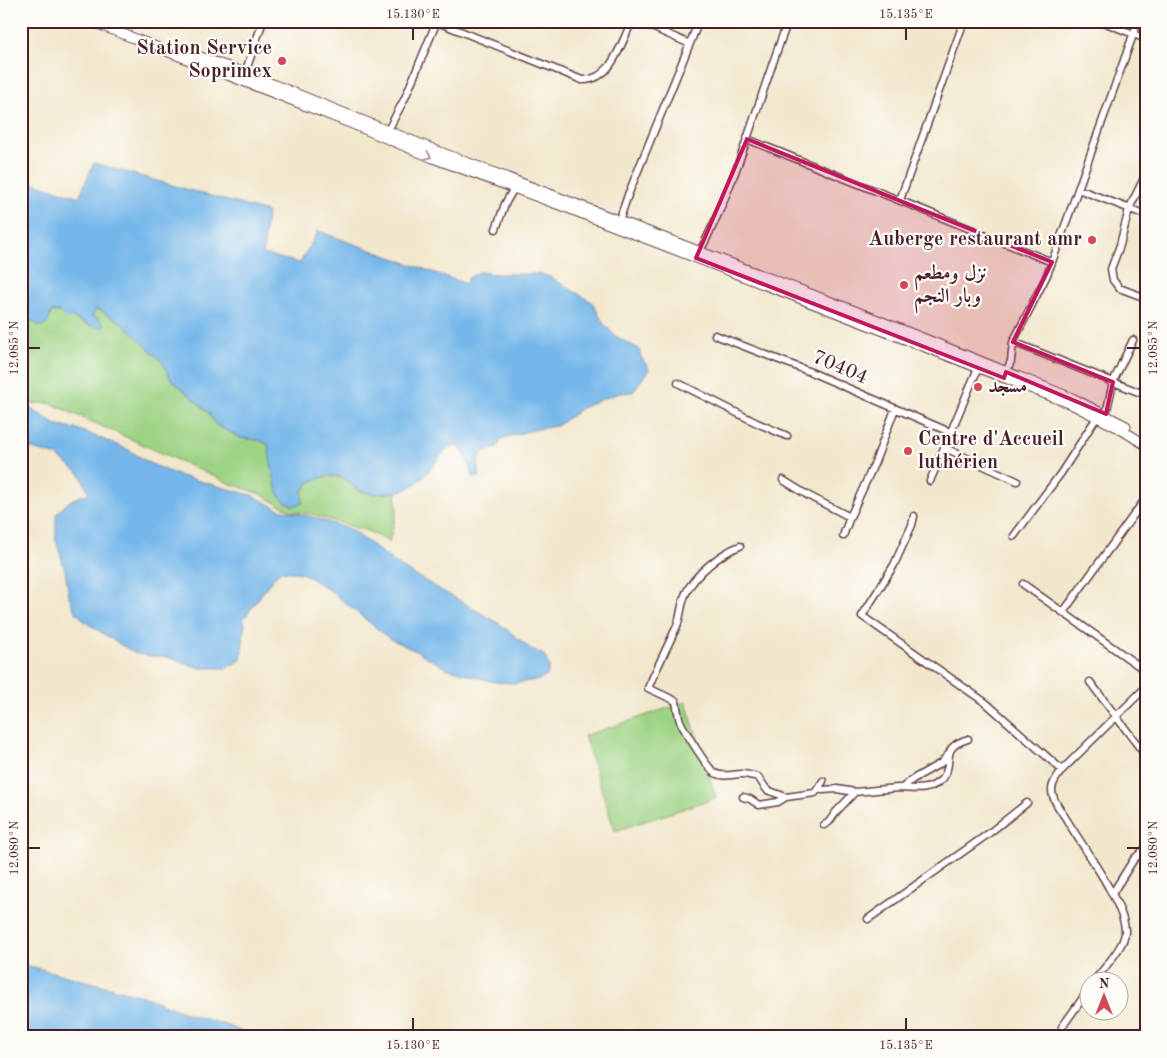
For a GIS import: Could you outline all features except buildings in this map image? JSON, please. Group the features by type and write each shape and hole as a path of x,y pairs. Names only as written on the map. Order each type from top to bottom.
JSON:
{"main road":[{"path":"97,22 245,73 386,135 514,188 698,255 1005,375 1101,416 1146,438"},
{"path":"97,22 266,90 619,221 698,255 978,368 1005,375"},
{"path":"1101,416 1146,445"}],"street":[{"path":"245,73 263,21"},
{"path":"386,135 406,98 436,22 582,80 588,80 598,77 609,68 632,21"},
{"path":"638,21 690,44"},
{"path":"619,221 699,21"},
{"path":"698,255 715,222 747,139 788,21"},
{"path":"900,200 964,21"},
{"path":"1101,21 1146,39"},
{"path":"1005,375 1011,361 1013,342 1052,262 1138,21"},
{"path":"747,139 1052,262"},
{"path":"1146,174 1130,209 1111,269 1113,280 1119,288 1146,298"},
{"path":"496,229 505,204 514,188"},
{"path":"1078,189 1146,215"},
{"name":"70404","path":"714,334 813,373 952,433"},
{"path":"1014,536 1101,416 1113,382 1133,340"},
{"path":"1013,342 1146,395"},
{"path":"930,481 978,368"},
{"path":"678,383 787,436"},
{"path":"844,536 850,517 895,409"},
{"path":"945,448 1016,481"},
{"path":"783,480 808,496 850,517"},
{"path":"1064,611 1146,498"},
{"path":"914,516 912,525 894,565 862,616 986,703 1062,770"},
{"path":"740,546 733,548 705,568 695,578 686,592 677,624 648,688 676,701 680,721 697,752 706,762 707,766 715,773 724,776 743,774 758,777 767,790 786,797"},
{"path":"1023,584 1064,611 1146,671"},
{"path":"1090,682 1146,756"},
{"path":"1102,970 1123,941 1125,932 1123,920 1112,894 1056,802 1052,791 1053,783 1062,770 1146,687"},
{"path":"902,788 913,779 941,763 956,744 968,739"},
{"path":"822,790 837,789 853,792 926,788 943,777 947,768 948,755"},
{"path":"743,797 759,805 778,802 786,797 815,793 823,782"},
{"path":"824,825 829,822 855,792 853,792"},
{"path":"868,919 988,834 1028,803"},
{"path":"1112,894 1134,859 1146,848"},
{"path":"1062,1027 1080,1002"}],"highlighted area":[{"path":"747,139 1052,262 1013,342 1113,382 1106,414 1006,372 1004,378 696,258"}],"green space":[{"path":"96,309 119,321 132,332 163,363 171,379 208,412 216,425 241,438 258,440 269,444 276,488 302,492 310,482 325,476 345,478 359,491 376,494 396,492 397,510 389,542 370,532 311,514 291,511 258,493 231,484 50,403 21,404 21,311 33,323 51,312 59,312 91,326 99,319 92,316"},
{"path":"686,702 716,798 615,831 584,736"}],"water":[{"path":"94,163 267,212 263,254 300,263 318,231 466,284 468,278 479,272 541,274 550,277 592,302 604,324 615,336 639,349 641,357 649,369 633,392 607,397 582,408 557,426 503,438 496,448 481,454 479,477 473,477 466,457 460,447 451,446 420,480 407,489 384,493 366,492 357,489 346,479 329,476 309,483 302,492 303,503 293,506 285,502 278,492 272,471 268,444 258,440 241,438 216,425 208,412 171,379 163,363 119,321 96,309 92,316 99,319 105,326 92,326 73,317 67,319 59,312 51,312 49,320 42,326 38,325 21,311 21,303 27,295 21,288 21,272 28,256 21,259 21,179 79,197"},
{"path":"21,408 30,408 58,426 77,429 129,450 149,463 177,475 251,495 279,509 350,529 401,567 500,624 532,650 544,655 549,666 547,676 539,680 515,683 494,682 446,668 390,639 328,589 302,573 281,571 273,578 243,620 245,623 241,660 226,668 200,668 167,657 134,653 85,622 75,611 69,596 65,570 56,540 56,514 71,500 89,493 80,474 57,456 21,446"},
{"path":"21,964 143,996 193,1016 258,1037 21,1037"}],"place":[{"name":"Station Service Soprimex","path":"282,61"},
{"name":"Auberge restaurant amr","path":"1092,240"},
{"name":"نزل ومطعم وبار النجم","path":"904,285"},
{"name":"مسجد","path":"978,387"},
{"name":"Centre d'Accueil luthérien","path":"908,451"}]}
